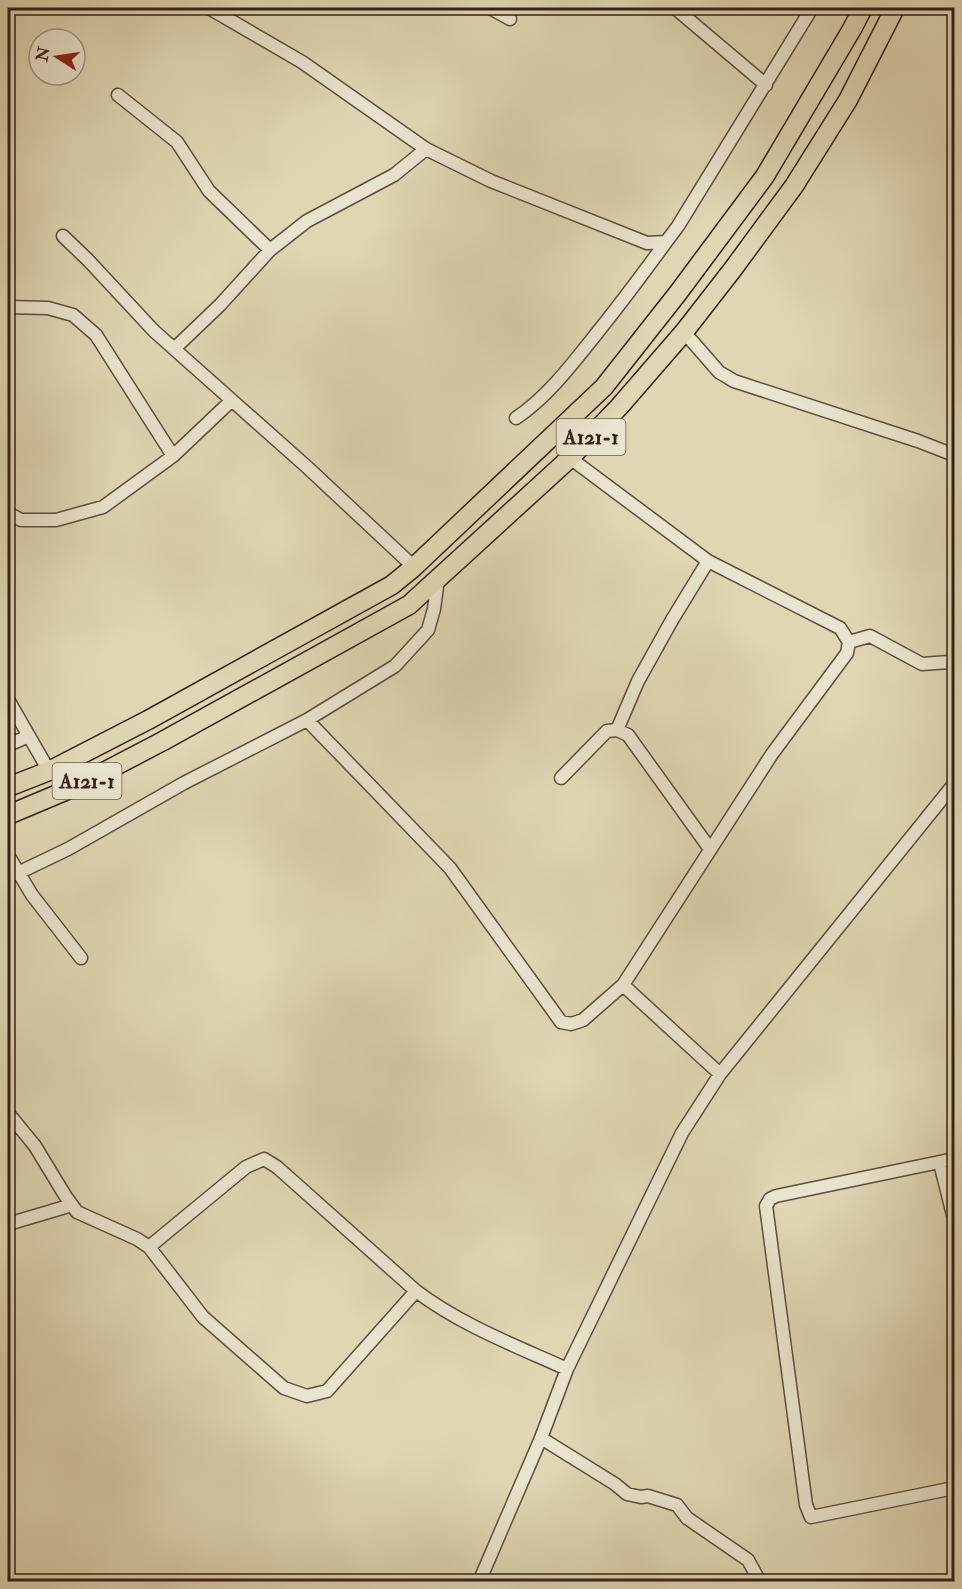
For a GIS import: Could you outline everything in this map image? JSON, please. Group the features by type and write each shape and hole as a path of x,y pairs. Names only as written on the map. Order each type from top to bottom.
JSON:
{"highway":[{"name":"A121-1","path":"8,787 49,771 148,720 392,585 414,567 604,387 678,293 765,176 863,8"},
{"name":"A121-1","path":"8,815 77,786 163,741 409,605 438,579 570,458 619,407 684,332 794,186 848,100 895,8"}],"street":[{"path":"209,8 302,62 426,149 491,181 647,243 666,242"},
{"path":"490,8 510,19"},
{"path":"675,8 766,85"},
{"path":"516,418 531,408 575,360 678,226 812,8"},
{"path":"118,95 177,142 209,191 270,250"},
{"path":"175,348 220,305 270,250 307,221 394,175 426,149"},
{"path":"63,236 154,331 307,467 414,567"},
{"path":"8,307 48,308 73,315 96,335 173,456"},
{"path":"684,332 719,372 734,381 954,454"},
{"path":"8,513 21,520 56,520 103,507 173,456 231,401"},
{"path":"307,720 450,868 561,1022 571,1024 583,1020 622,985 772,754 848,653 849,642 840,628 708,561 570,458"},
{"path":"616,730 638,681 708,561"},
{"path":"13,875 68,849 184,783 307,720 395,666 428,630 434,609 438,579"},
{"path":"849,642 870,636 922,664 954,660"},
{"path":"8,702 49,771"},
{"path":"561,778 608,731 616,730 628,735 710,849"},
{"path":"8,745 29,736"},
{"path":"479,1581 541,1438 567,1369 682,1133 720,1074 954,784"},
{"path":"8,855 13,875 32,895 81,958"},
{"path":"622,985 720,1074"},
{"path":"8,1113 35,1146 77,1212 137,1239 149,1247 202,1317 284,1388 307,1396 327,1391 416,1291"},
{"path":"149,1247 246,1167 264,1159 277,1167 433,1304 475,1327 567,1369"},
{"path":"954,1159 776,1196 770,1198 766,1206 806,1505 811,1517 954,1488"},
{"path":"940,1163 954,1218"},
{"path":"8,1224 72,1205"},
{"path":"541,1438 615,1484 627,1494 648,1496 677,1505 687,1518 748,1560 760,1581"}]}
